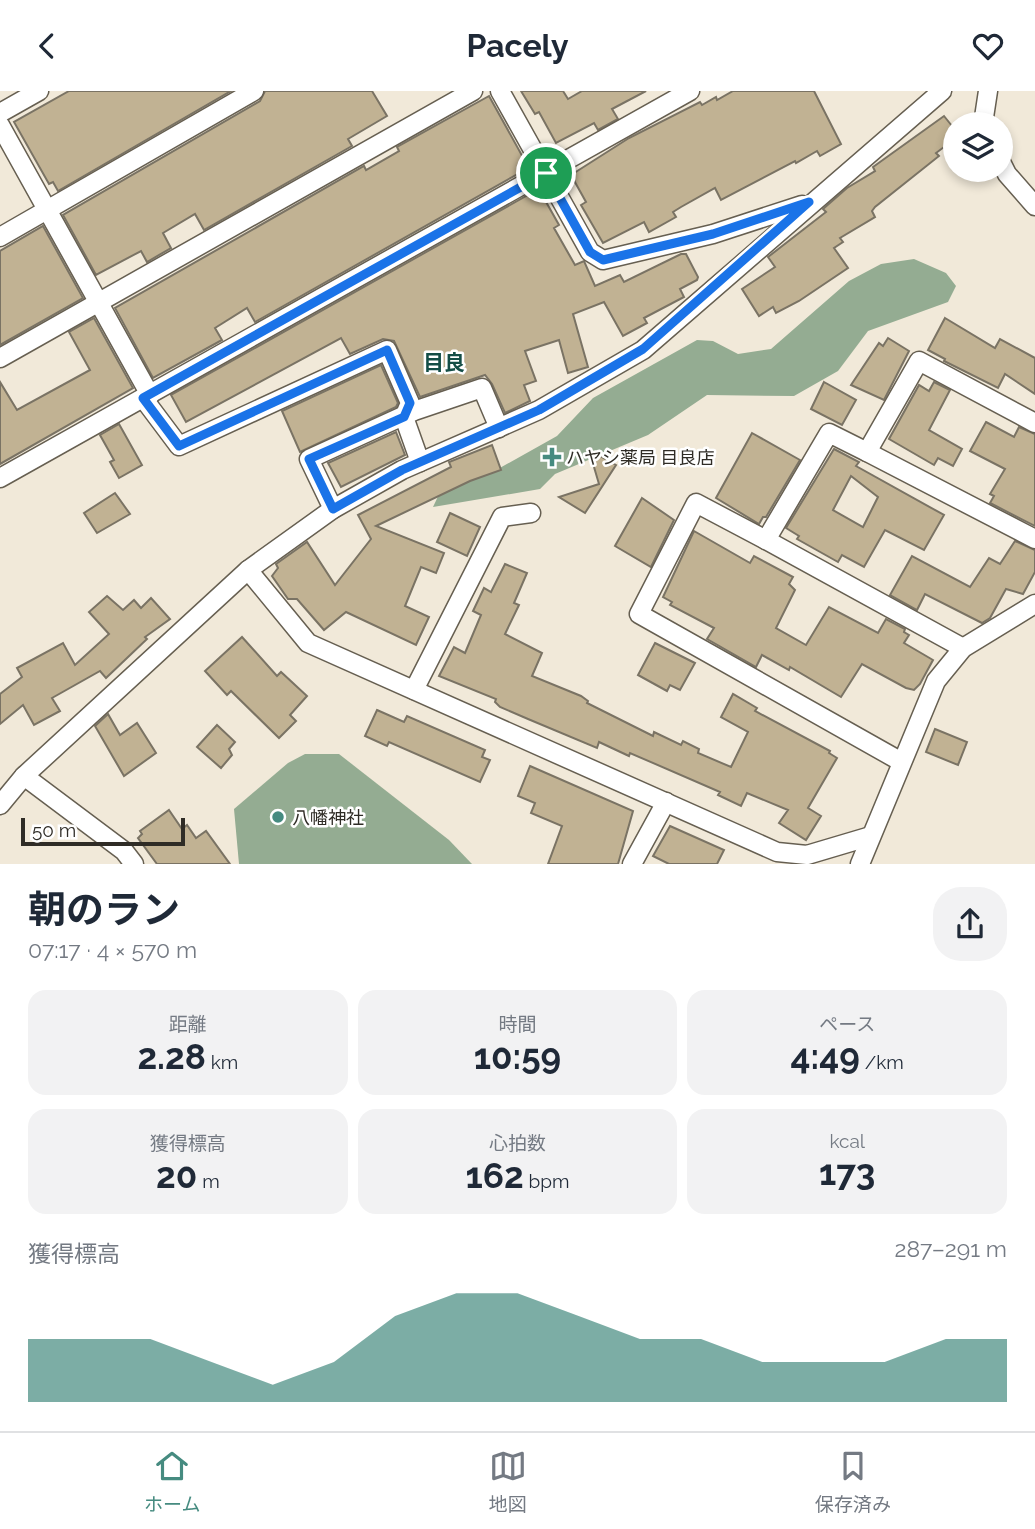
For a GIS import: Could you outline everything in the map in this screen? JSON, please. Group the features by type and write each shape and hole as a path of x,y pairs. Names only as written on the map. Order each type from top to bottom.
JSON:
{"street":[{"path":"0,113 39,91"},
{"path":"0,237 254,91"},
{"path":"0,358 472,91"},
{"path":"500,91 590,252 603,260 713,234 809,202"},
{"path":"0,478 690,91"},
{"path":"0,805 24,776 248,570 333,509 421,462 539,410 643,349 809,202 942,91"},
{"path":"985,112 988,91"},
{"path":"0,125 147,396 179,446 387,350 410,403 404,417 421,462"},
{"path":"1013,181 1035,206"},
{"path":"867,452 919,361 1035,423"},
{"path":"333,509 309,459 404,417 482,388 499,428"},
{"path":"766,540 829,433 1035,539"},
{"path":"900,761 639,614 696,503 963,648"},
{"path":"414,690 502,517 531,513"},
{"path":"248,570 308,643 777,852 807,855 871,836"},
{"path":"860,864 900,761 936,681 963,648 1035,604"},
{"path":"24,776 124,851 134,864"},
{"path":"632,864 666,802"}],"green space":[{"path":"914,259 946,273 956,286 948,302 868,331 838,371 794,396 707,395 648,435 555,474 540,489 433,507 441,490 489,474 557,436 593,398 697,340 713,341 738,354 771,349 849,281 881,264"},
{"path":"305,754 339,754 449,840 472,864 239,864 234,809 288,763"}],"building":[{"path":"69,91 231,91 58,191 53,182 49,184 14,122"},
{"path":"265,91 372,91 387,116 348,139 352,146 204,230 195,214 163,233 171,248 147,262 141,251 96,275 63,215 260,101"},
{"path":"521,91 563,91 568,99 582,91 646,91 612,109 618,119 598,130 594,123 556,143 539,112 535,114"},
{"path":"733,91 814,91 841,144 820,156 817,151 796,163 795,161 721,200 715,188 673,212 676,217 649,232 644,222 603,243 581,205 586,202 571,175 629,138 700,102 702,105 716,97 717,100"},
{"path":"489,96 525,161 519,164 523,171 255,322 247,308 215,328 222,340 153,378 115,308 364,166 366,170 399,151 397,147"},
{"path":"943,117 943,148 936,153 939,156 875,207 872,211 875,217 840,238 843,242 834,248 848,268 799,301 776,313 773,307 759,316 742,289 775,267 768,257 826,212 823,209 847,188 875,171 873,167"},
{"path":"535,191 537,194 541,193 559,225 554,228 575,265 584,261 595,286 620,275 624,282 681,254 686,254 697,280 680,289 684,297 644,318 647,323 623,336 604,302 573,314 588,367 568,373 559,340 525,351 536,381 524,385 530,401 505,413 485,375 420,397 394,341 383,339 350,354 341,338 186,422 171,395"},
{"path":"43,226 83,298 0,345 0,251"},
{"path":"94,318 133,388 0,464 0,382 17,410 90,370 69,332"},
{"path":"945,318 995,348 1000,339 1035,358 1035,394 1005,374 998,388 928,350"},
{"path":"888,338 909,351 884,400 851,385 879,343 883,346"},
{"path":"381,365 398,403 396,407 300,452 282,411"},
{"path":"824,382 856,400 842,425 811,409"},
{"path":"934,382 950,390 929,430 962,449 953,466 938,458 934,465 889,439 919,385 929,391"},
{"path":"986,422 1014,437 1019,427 1035,434 1035,526 990,503 994,496 990,494 1005,469 970,451"},
{"path":"119,424 142,465 119,478 110,462 114,460 100,435"},
{"path":"396,432 405,455 341,487 328,463"},
{"path":"752,433 800,460 766,517 763,517 759,524 716,498"},
{"path":"492,445 501,470 470,481 376,526 444,553 436,573 421,567 405,606 429,617 416,645 346,612 324,630 297,599 288,599 272,576 278,568 276,564 307,542 335,585 371,539 358,515 451,467 449,462"},
{"path":"834,449 859,462 856,466 944,515 924,550 885,530 864,567 842,555 838,562 797,539 799,536 786,528","holes":["851,476 878,497 863,527 833,510"]},
{"path":"589,450 616,465 585,513 559,497 599,484"},
{"path":"115,493 130,514 97,533 84,513"},
{"path":"642,498 674,520 651,567 615,546"},
{"path":"450,513 480,527 467,556 437,542"},
{"path":"694,531 750,563 754,556 793,577 789,584 795,590 776,628 806,645 829,607 878,633 886,619 905,629 904,632 909,635 904,643 933,660 920,684 914,690 906,688 862,664 841,697 790,667 789,670 762,655 756,667 707,639 714,628 670,605 672,602 663,597"},
{"path":"1015,541 1035,550 1035,572 1023,594 1006,589 990,618 982,623 925,594 917,610 890,595 912,556 970,587 989,558 1000,564"},
{"path":"505,564 527,573 514,603 519,605 505,634 542,653 532,676 581,696 587,703 653,736 654,732 681,745 683,741 699,749 698,753 731,767 748,732 721,717 733,694 757,708 755,711 830,751 829,753 837,758 808,808 821,816 806,840 779,823 788,810 747,793 741,806 718,795 720,792 630,753 629,756 599,742 597,748 500,707 495,702 496,699 439,676 454,647 465,653 481,615 473,611 484,588 491,592"},
{"path":"107,596 123,610 134,600 141,608 151,598 170,619 145,637 147,639 106,678 100,671 52,698 60,711 34,725 23,705 0,724 0,694 22,677 17,668 63,643 75,665 109,634 89,612"},
{"path":"242,637 277,676 281,672 307,696 290,715 296,721 279,738 231,691 227,695 205,671"},
{"path":"655,643 695,663 680,690 670,685 667,691 638,675"},
{"path":"377,710 404,722 407,716 485,750 482,757 490,760 480,782 389,742 387,746 365,736"},
{"path":"108,714 120,735 137,723 156,753 124,776 95,726"},
{"path":"217,725 235,742 229,749 232,755 221,768 197,747"},
{"path":"935,729 967,742 958,765 926,752"},
{"path":"530,766 633,811 618,864 548,864 562,826 531,813 535,803 518,796"},
{"path":"169,810 182,829 187,825 196,838 206,831 230,864 157,864 138,838 142,834 140,831"},
{"path":"670,826 724,850 717,864 669,864 653,856"}],"place":[{"name":"ハヤシ薬局 目良店","path":"552,457"},
{"name":"八幡神社","path":"278,817"}],"district":[{"name":"目良","path":"444,362"}],"route":[{"path":"546,173 590,252 603,260 713,234 809,202 643,349 539,410 402,470 333,509 309,459 404,417 410,403 387,350 179,446 143,398 546,173"}]}
